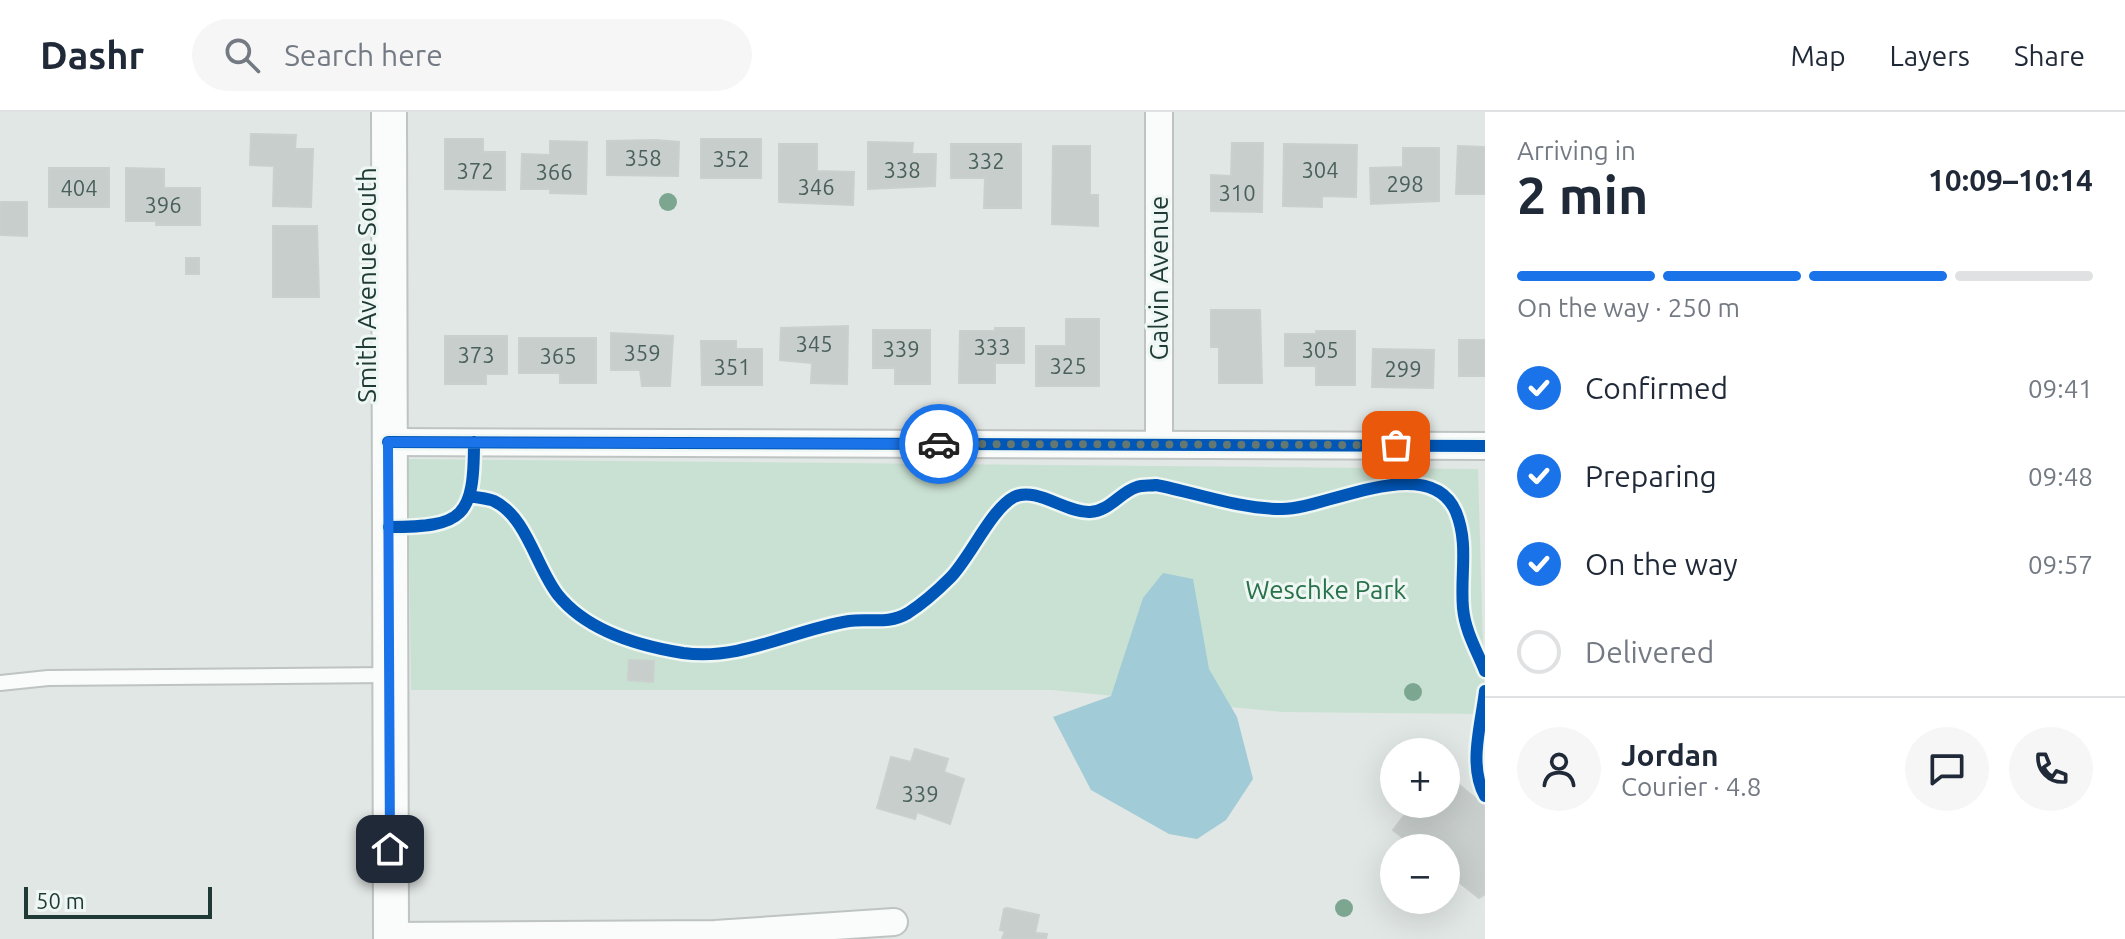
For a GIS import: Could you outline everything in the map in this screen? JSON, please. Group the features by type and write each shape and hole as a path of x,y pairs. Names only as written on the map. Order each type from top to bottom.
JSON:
{"street":[{"name":"Smith Avenue South","path":"389,112 391,938"},
{"name":"Galvin Avenue","path":"1159,112 1159,444"},
{"path":"388,442 1485,446"},
{"path":"391,938 715,934 894,922"}],"lane":[{"path":"0,683 48,678 390,675"}],"green space":[{"name":"Weschke Park","path":"408,459 1478,469 1485,714 1282,712 1052,690 411,690"}],"water":[{"path":"1163,573 1193,579 1209,669 1237,717 1253,779 1226,820 1197,839 1169,834 1091,790 1053,717 1111,696 1143,598"}],"building":[{"path":"251,134 296,135 295,149 313,149 311,207 273,206 274,166 250,165"},
{"path":"445,139 483,139 483,152 505,152 505,190 445,189"},
{"path":"701,139 761,139 761,178 701,178"},
{"path":"550,141 587,142 586,194 521,189 522,154 550,155"},
{"path":"607,141 679,142 678,176 607,175"},
{"path":"868,142 913,143 912,154 936,154 935,186 868,189"},
{"path":"1232,143 1263,143 1262,212 1211,211 1211,175 1231,176"},
{"path":"779,144 817,144 817,171 854,172 853,205 779,202"},
{"path":"951,144 1021,144 1021,208 984,208 985,178 951,178"},
{"path":"1284,144 1357,145 1356,197 1322,196 1322,207 1283,206"},
{"path":"1053,146 1090,146 1090,195 1098,195 1098,226 1052,224"},
{"path":"1458,146 1485,147 1485,194 1456,194"},
{"path":"1403,148 1439,148 1439,201 1371,204 1370,168 1403,167"},
{"path":"49,168 109,168 109,207 49,207"},
{"path":"126,168 164,169 164,188 200,188 200,225 126,221"},
{"path":"0,202 27,202 27,236 0,235"},
{"path":"273,226 317,226 319,297 273,297"},
{"path":"186,258 199,258 199,274 186,274"},
{"path":"1211,310 1260,310 1262,383 1219,383 1219,347 1211,347"},
{"path":"1066,319 1099,319 1099,386 1036,386 1036,346 1066,346"},
{"path":"848,326 847,384 811,383 812,363 780,360 781,328"},
{"path":"995,328 1024,328 1024,363 995,363 995,383 959,383 960,331 995,331"},
{"path":"873,330 930,330 930,384 895,384 895,368 873,368"},
{"path":"1316,331 1355,331 1355,385 1316,385 1316,366 1285,366 1285,334 1316,334"},
{"path":"611,333 673,336 670,386 642,386 640,370 611,370"},
{"path":"445,336 507,336 507,374 486,374 486,384 445,384"},
{"path":"519,338 596,338 596,383 560,383 560,373 519,373"},
{"path":"1459,340 1485,340 1485,376 1459,376"},
{"path":"701,341 736,341 736,349 762,349 762,385 702,385"},
{"path":"1373,349 1434,350 1433,388 1372,387"},
{"path":"629,660 654,661 653,682 628,680"},
{"path":"915,749 948,759 944,772 964,779 950,824 917,812 915,819 877,808 891,757 911,762"},
{"path":"1460,785 1485,806 1485,894 1479,898 1460,883 1460,834 1398,834 1393,830 1402,818 1460,818"},
{"path":"1004,909 1039,915 1035,933 1047,934 1046,939 1002,939 1005,931 1000,930"}],"cycle path":[{"path":"388,442 1485,446"},
{"path":"389,527 434,524 460,513 471,487 474,442"},
{"path":"470,496 494,501 515,518 550,584 570,608 584,618 632,641 666,650 705,654 746,649 849,621 901,617 930,597 950,578 997,512 1014,497 1032,495 1071,509 1090,512 1103,508 1131,489 1156,485 1234,504 1281,509 1375,488 1401,484 1424,486 1443,494 1456,512 1460,524 1464,616 1485,671"},
{"path":"1485,691 1476,759 1485,796"}],"way so far":[{"path":"939,444 1396,445"}],"route":[{"path":"390,849 388,442 939,444"}]}
